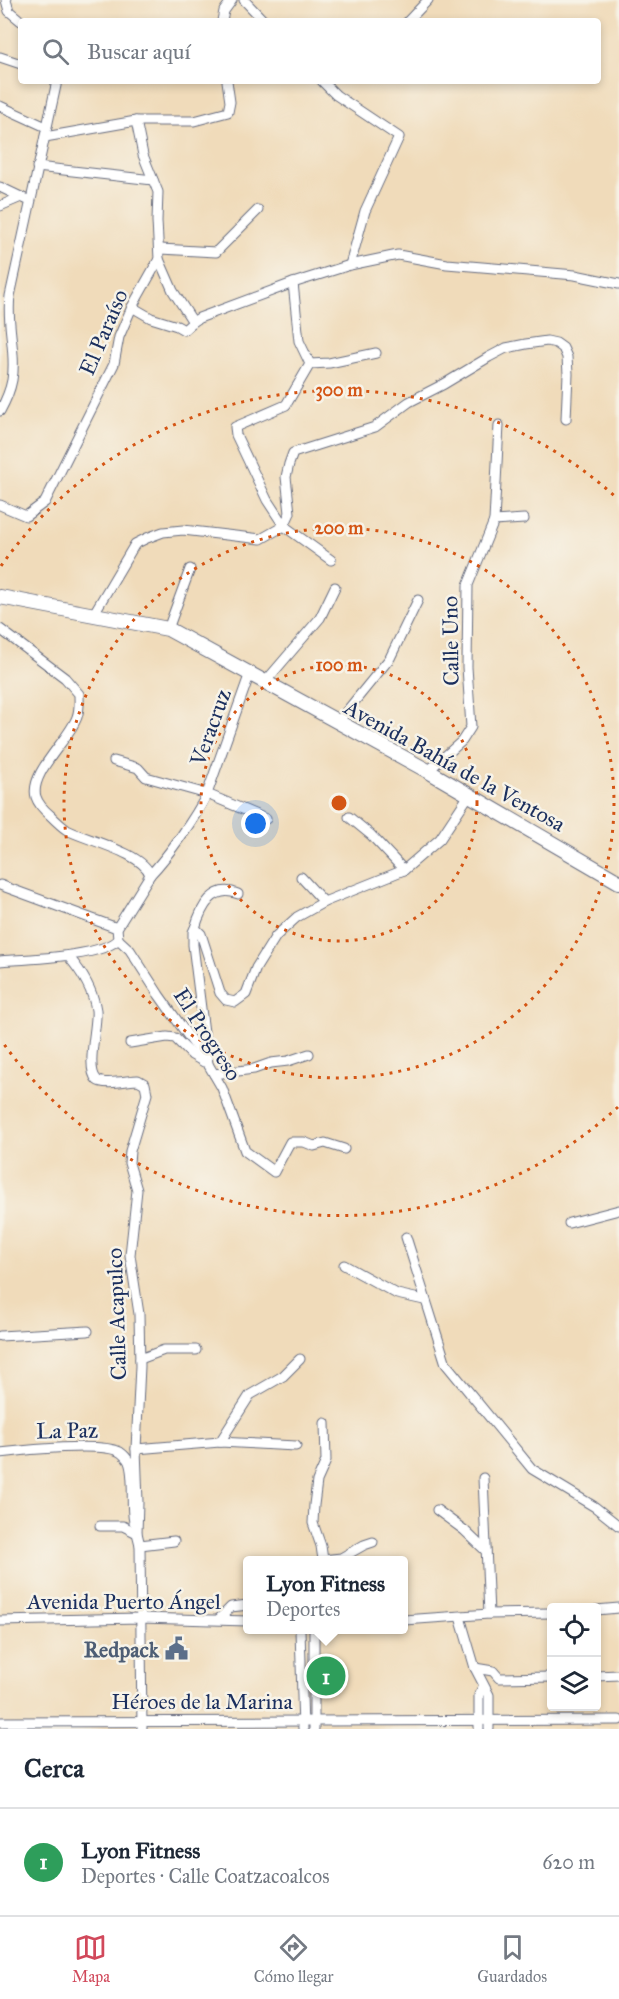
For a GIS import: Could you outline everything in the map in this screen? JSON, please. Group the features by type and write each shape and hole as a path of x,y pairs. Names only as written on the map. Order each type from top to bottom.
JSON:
{"main road":[{"name":"Avenida Bahía de la Ventosa","path":"0,597 168,629 428,771 619,882"}],"street":[{"path":"6,0 9,11 18,18"},
{"path":"223,18 224,11 232,0"},
{"path":"244,0 261,18"},
{"path":"411,18 428,0"},
{"path":"0,57 18,63"},
{"path":"0,411 12,381 13,352 7,313 25,199 37,167 56,84"},
{"path":"0,106 46,132 136,122 194,121 228,112 230,102 227,84"},
{"path":"325,84 336,95 399,137 365,211 350,265"},
{"name":"El Paraíso","path":"0,505 26,516 45,502 114,364 119,338 132,307 159,259 158,192 143,155 136,122"},
{"path":"37,167 153,180"},
{"path":"0,187 25,199"},
{"path":"0,206 25,199"},
{"path":"160,249 216,252 258,210"},
{"path":"132,307 151,318 184,330 199,318 293,283 350,265 398,255 447,264 575,275 619,284"},
{"path":"159,259 173,291 193,322"},
{"path":"293,283 299,341 310,364"},
{"path":"93,615 135,544 163,532 183,530 261,539 284,526 290,513 286,477 293,453 375,427 409,402 506,348 547,341 556,343 562,348 567,357 568,374 566,419"},
{"path":"310,364 329,363 376,353"},
{"path":"310,364 286,405 235,427 236,435 267,500 284,526 331,560"},
{"name":"Calle Uno","path":"428,771 462,741 471,727 467,667 468,585 494,521 499,425"},
{"path":"494,521 524,519"},
{"path":"168,629 190,568"},
{"path":"266,681 320,618 335,587"},
{"path":"337,723 390,658 418,600"},
{"path":"0,629 65,678 79,694 77,716 68,736 35,785 36,798 64,828 101,842 141,862 148,868 150,875"},
{"name":"Veracruz","path":"117,928 150,875 207,794 250,673"},
{"path":"114,761 138,768 146,777 207,794 266,819"},
{"path":"195,928 201,934 220,993 226,1000 235,1002 246,994 256,968 276,936 297,917 324,902 404,870 440,838 469,795"},
{"path":"349,817 404,870"},
{"path":"301,877 324,902"},
{"path":"0,885 117,928 118,939 112,945 68,956 0,961"},
{"path":"208,1064 193,932 200,914 218,892 229,890 238,894"},
{"name":"El Progreso","path":"118,939 130,950 214,1074 222,1088 245,1151 274,1172 290,1142 304,1142 314,1146 325,1143 344,1149"},
{"name":"Calle Acapulco","path":"68,956 77,965 89,987 96,1011 93,1034 93,1071 97,1080 105,1084 138,1080 145,1084 147,1094 130,1151 129,1163 137,1191 130,1255 138,1314 140,1359 136,1449 137,1533 140,1545 142,1725"},
{"path":"130,1043 167,1037 175,1038 192,1054 208,1064"},
{"path":"214,1074 254,1069 309,1054"},
{"path":"569,1223 619,1210"},
{"path":"406,1237 446,1364 532,1469 595,1507 619,1526"},
{"path":"344,1265 397,1294 424,1300"},
{"path":"0,1336 88,1331"},
{"path":"140,1359 164,1350 196,1350"},
{"path":"220,1442 250,1395 283,1376 300,1359"},
{"path":"322,1556 314,1523 314,1505 317,1481 326,1461 325,1423"},
{"path":"136,1449 220,1442 296,1446"},
{"name":"La Paz","path":"0,1453 54,1448 106,1448 120,1452 129,1460 131,1510 137,1533"},
{"path":"483,1478 489,1614"},
{"path":"437,1510 465,1530 486,1551"},
{"path":"100,1526 123,1526 137,1533"},
{"path":"140,1545 174,1541"},
{"path":"345,1556 373,1542"},
{"path":"219,1619 231,1607 243,1606"},
{"path":"601,1610 619,1608"},
{"path":"408,1620 489,1614 547,1613"},
{"path":"460,1617 475,1668 489,1695 484,1725"},
{"name":"Avenida Puerto Ángel","path":"0,1621 140,1618 243,1621"},
{"path":"300,1634 303,1725"},
{"path":"314,1634 314,1725"},
{"path":"475,1668 494,1671 499,1678 547,1677"},
{"path":"601,1676 619,1675"},
{"name":"Héroes de la Marina","path":"0,1722 142,1725 484,1725 619,1720"}],"place":[{"name":"Redpack","path":"177,1649"},
{"name":"Lyon Fitness","path":"326,1676"}]}
